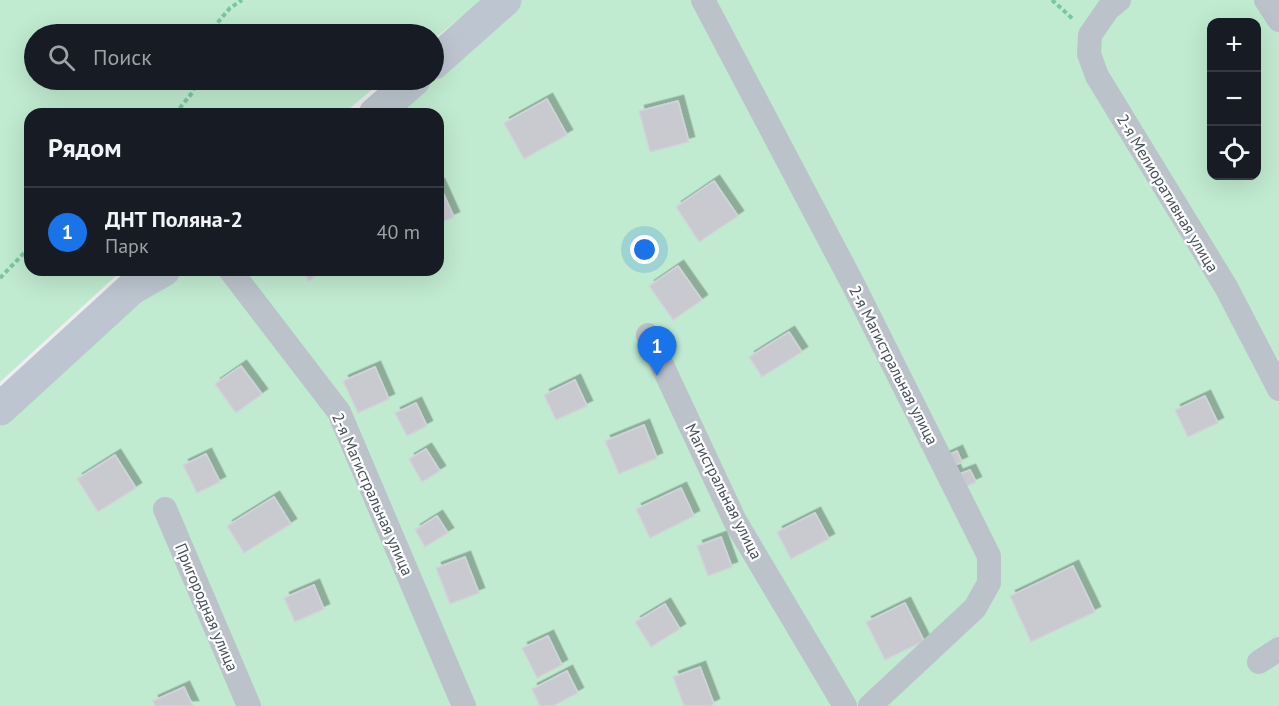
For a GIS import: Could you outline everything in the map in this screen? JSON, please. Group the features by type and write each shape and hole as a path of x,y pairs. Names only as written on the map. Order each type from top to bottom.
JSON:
{"street":[{"path":"444,54 505,0"},
{"name":"2-я Магистральная улица","path":"703,0 854,286 989,556 989,584 975,608 870,706"},
{"path":"1090,35 1108,9 1119,0"},
{"path":"1266,0 1279,20"},
{"name":"2-я Мелиоративная улица","path":"1090,35 1089,54 1097,76 1226,287 1279,389"},
{"path":"382,108 403,90"},
{"path":"0,409 131,289 154,276"},
{"name":"2-я Магистральная улица","path":"235,276 339,412 464,706"},
{"name":"Магистральная улица","path":"648,335 735,521 845,706"},
{"name":"Пригородная улица","path":"165,509 249,706"},
{"path":"1258,662 1279,649"}],"path":[{"path":"216,24 230,8 242,0"},
{"path":"1052,0 1090,35"},
{"path":"180,108 193,90"},
{"path":"0,278 24,254"}],"green space":[{"path":"0,0 482,0 444,31 444,24 24,24 24,90 371,90 350,108 24,108 24,276 116,276 0,382"},
{"path":"505,0 1279,0 1279,706 0,706 0,409 155,276 444,276 444,108 381,108 402,90 444,90 444,54"}],"building":[{"path":"547,99 567,135 524,159 504,123"},
{"path":"678,101 689,142 650,152 639,111"},
{"path":"714,181 738,216 699,242 676,207"},
{"path":"444,195 454,217 444,221"},
{"path":"678,266 702,300 673,320 649,286"},
{"path":"305,276 315,276 309,281"},
{"path":"789,332 802,352 762,377 749,357"},
{"path":"241,366 262,394 236,413 215,384"},
{"path":"375,367 389,399 358,413 343,381"},
{"path":"575,380 587,406 556,420 544,395"},
{"path":"1205,396 1218,423 1188,437 1175,410"},
{"path":"416,403 427,426 407,436 395,413"},
{"path":"644,425 657,458 619,474 605,441"},
{"path":"426,449 440,471 422,482 409,459"},
{"path":"957,451 962,462 953,466 957,475 970,470 976,482 952,493 937,460"},
{"path":"206,454 220,482 197,493 183,465"},
{"path":"115,455 136,488 98,512 77,479"},
{"path":"681,488 694,516 650,538 636,509"},
{"path":"274,497 291,524 244,553 227,526"},
{"path":"815,513 829,539 791,559 777,532"},
{"path":"437,516 448,533 425,547 415,530"},
{"path":"721,537 732,567 708,576 697,546"},
{"path":"465,557 479,593 450,604 436,568"},
{"path":"1073,566 1095,612 1031,642 1010,596"},
{"path":"314,585 324,609 295,622 284,598"},
{"path":"905,603 924,641 885,660 866,622"},
{"path":"665,604 680,629 651,647 635,622"},
{"path":"548,636 562,665 537,678 522,648"},
{"path":"700,667 714,704 684,706 673,677"},
{"path":"567,671 578,693 553,706 540,706 532,689"},
{"path":"184,687 193,706 155,706 153,701"}],"place":[{"name":"ДНТ Поляна-2","path":"657,376"}]}
